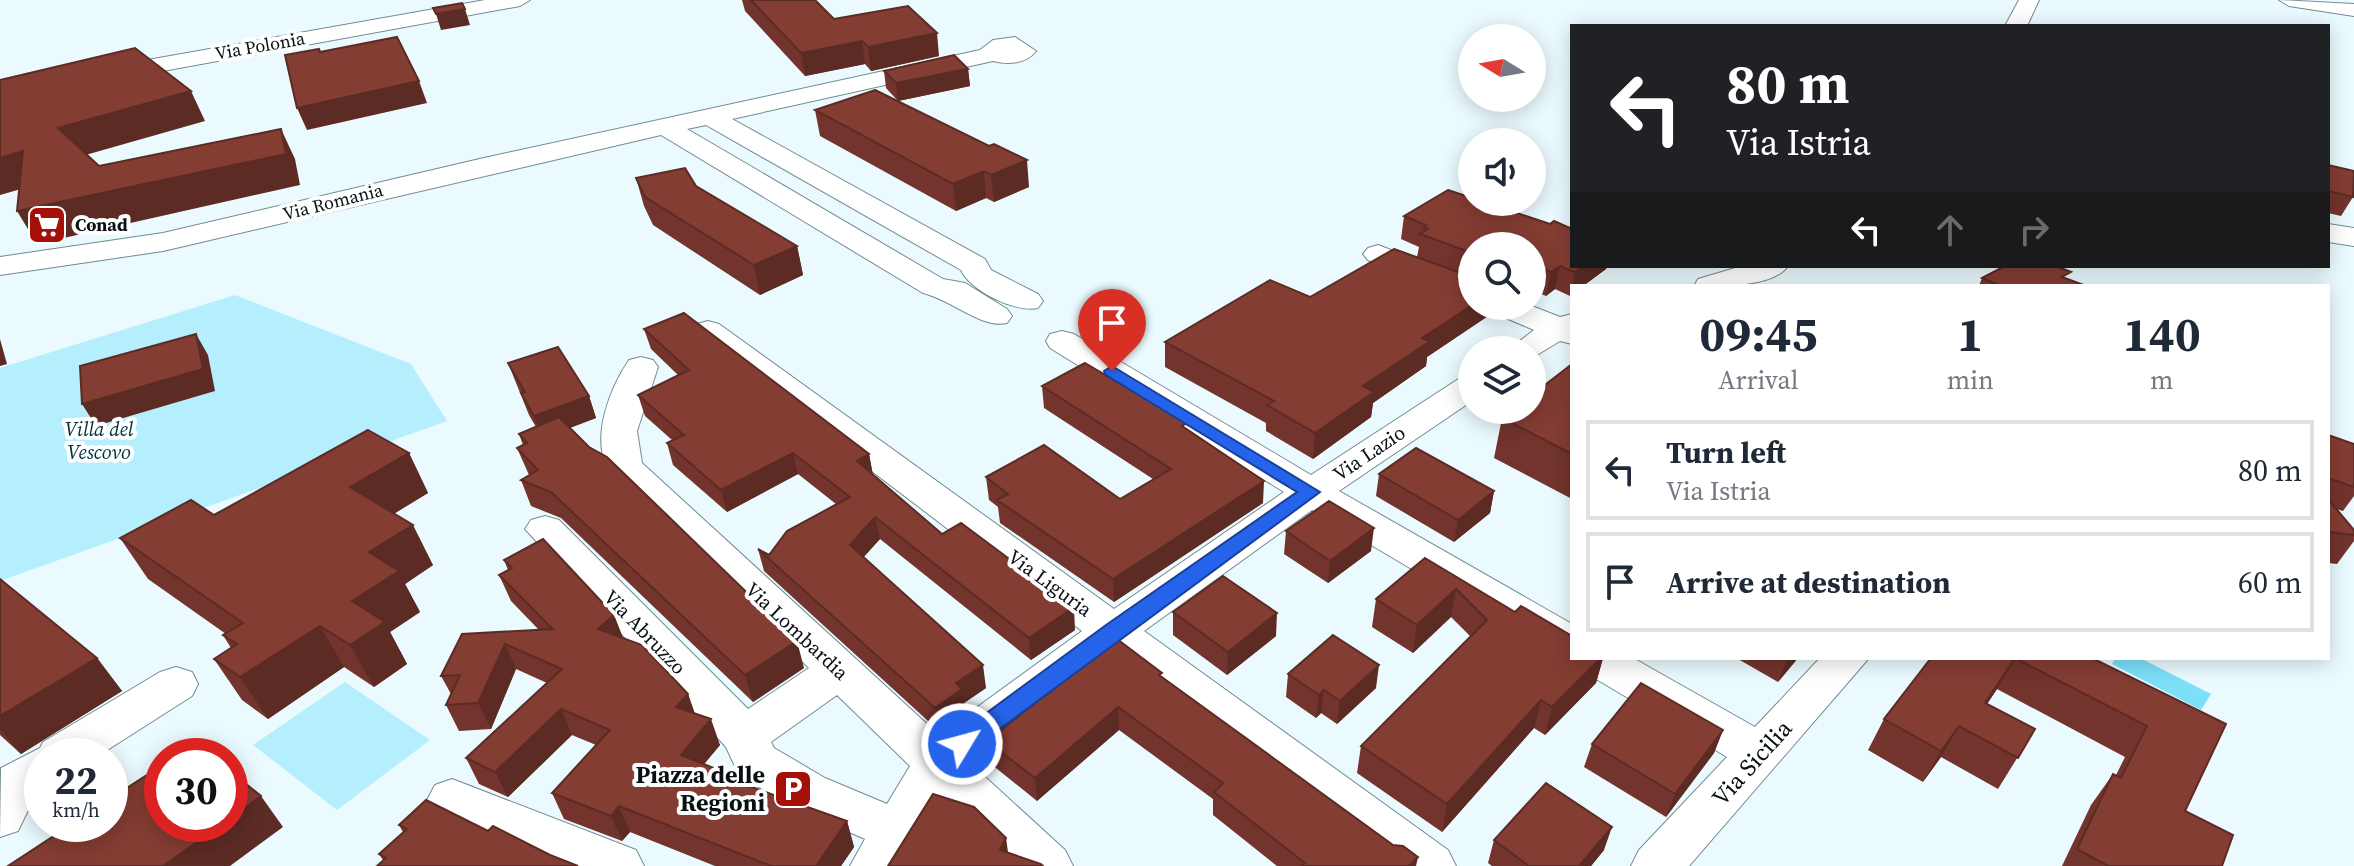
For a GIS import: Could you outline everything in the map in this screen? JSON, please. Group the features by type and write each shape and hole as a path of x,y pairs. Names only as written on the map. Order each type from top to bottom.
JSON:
{"street":[{"name":"Via Polonia","path":"78,79 520,0"},
{"path":"2017,24 2029,0"},
{"path":"2289,0 2354,10"},
{"path":"2339,0 2354,2"},
{"name":"Via Romania","path":"0,266 163,242 664,126 994,54"},
{"path":"735,131 770,103"},
{"path":"709,116 974,265 978,275 1027,301"},
{"path":"664,126 934,286 954,290 996,316"},
{"path":"2330,233 2354,237"},
{"path":"1378,254 1458,286"},
{"path":"1715,284 1767,268"},
{"path":"1543,320 1567,329"},
{"path":"1546,340 1567,329"},
{"name":"Via Liguria","path":"708,331 1430,866"},
{"path":"1062,341 1311,492 1570,643"},
{"name":"Via Lombardia","path":"641,367 617,434 617,452 626,469 1047,866"},
{"name":"Via Lazio","path":"887,848 937,763 1114,630 1311,492 1458,394"},
{"name":"Via Abruzzo","path":"545,529 745,736"},
{"path":"1600,660 1761,754"},
{"name":"Via Sicilia","path":"1657,866 1845,660"},
{"path":"839,671 745,736 756,761 808,792 887,848"},
{"path":"89,738 176,684"},
{"path":"0,816 18,782 24,778"},
{"path":"452,800 618,866"}],"green space":[{"name":"Villa del Vescovo","path":"235,295 411,364 447,421 0,581 0,368"},
{"path":"345,682 430,740 337,810 253,745"}],"shaded area":[{"path":"2115,660 2144,660 2211,694 2201,710 2112,664"}],"building":[{"path":"751,0 815,0 834,19 908,6 937,33 868,47 862,41 801,53"},
{"path":"462,3 465,9 436,14 433,8"},
{"path":"397,37 419,81 297,108 285,55 319,49 320,52"},
{"path":"135,48 191,91 58,128 99,166 281,129 286,154 17,211 23,151 0,158 0,80"},
{"path":"954,55 968,69 896,83 884,71"},
{"path":"875,90 989,146 994,144 1027,160 991,175 984,171 953,184 815,110"},
{"path":"2330,165 2354,171 2353,197 2330,191"},
{"path":"685,168 696,186 797,246 754,265 645,197 636,178"},
{"path":"1448,190 1458,193 1458,216 1526,216 1550,224 1554,221 1570,228 1570,268 1580,268 1575,272 1560,266 1551,272 1546,270 1546,232 1458,232 1458,248 1420,234 1428,229 1423,227 1426,225 1404,216"},
{"path":"1394,249 1458,272 1458,314 1422,338 1429,342 1363,386 1374,392 1315,433 1267,405 1274,401 1165,342 1270,280 1310,297"},
{"path":"2001,268 2061,268 2071,272 2062,277 2081,284 1996,284 1982,278"},
{"path":"684,313 869,454 857,461 942,534 961,523 1074,607 1029,638 875,517 850,545 983,665 956,683 962,689 935,708 758,549 769,555 787,531 850,497 793,453 721,490 667,443 684,435 638,395 689,370 644,329"},
{"path":"196,334 203,369 82,404 80,366"},
{"path":"558,347 589,396 534,416 521,393 525,392 508,363"},
{"path":"1085,363 1187,423 1182,426 1264,481 1113,579 997,500 1008,494 986,477 1044,445 1120,499 1171,469 1042,386"},
{"path":"1570,366 1570,453 1514,424 1546,424 1546,384"},
{"path":"559,417 589,447 607,457 797,641 745,675 551,492 521,480 538,470 517,448 527,443 519,434"},
{"path":"368,430 409,453 350,487 413,525 369,552 399,571 352,601 385,622 350,645 320,626 240,677 214,659 237,644 223,635 243,623 120,538 191,500 214,515"},
{"path":"2330,436 2354,444 2354,487 2330,479"},
{"path":"1416,448 1494,491 1458,520 1379,474"},
{"path":"1329,501 1374,528 1330,561 1286,531"},
{"path":"2330,501 2354,530 2354,535 2330,532"},
{"path":"543,539 614,615 598,629 642,645 688,694 676,707 711,719 681,755 749,782 746,785 847,821 816,866 771,866 619,806 611,816 552,793 610,730 561,709 495,772 466,758 562,669 505,644 478,703 446,705 460,675 441,676 462,634 553,629 499,575 512,568 504,560"},
{"path":"1425,558 1515,612 1521,606 1570,635 1570,660 1599,660 1552,707 1541,700 1447,804 1361,746 1487,620 1456,589 1417,625 1376,599"},
{"path":"1223,576 1277,613 1228,652 1173,612"},
{"path":"0,579 97,658 0,716"},
{"path":"1333,635 1379,665 1340,701 1324,690 1319,695 1288,674"},
{"path":"1117,639 1162,673 1159,675 1393,845 1403,846 1418,857 1409,866 1302,866 1305,863 1214,792 1223,783 1118,707 1035,778 987,741"},
{"path":"1929,660 2014,660 1985,703 2035,729 2018,758 1959,726 1941,751 1884,719"},
{"path":"2019,660 2096,660 2226,724 2185,811 2233,835 2222,866 2108,866 2077,849 2113,774 2121,778 2147,726"},
{"path":"1641,683 1723,730 1675,794 1592,744"},
{"path":"144,777 144,842 197,842 163,866 8,866 45,842 128,842 128,787"},
{"path":"1546,783 1612,827 1579,866 1529,866 1494,840"},
{"path":"248,786 261,796 248,806"},
{"path":"933,794 974,807 1006,838 1000,850 1043,866 888,866"},
{"path":"426,800 488,831 493,826 578,866 377,866 386,858 379,854 407,829 399,825"}],"place":[{"name":"Conad","path":"47,225"},
{"name":"Piazza delle Regioni","path":"793,789"}],"route":[{"path":"962,744 1114,630 1311,492 1112,371"}]}
